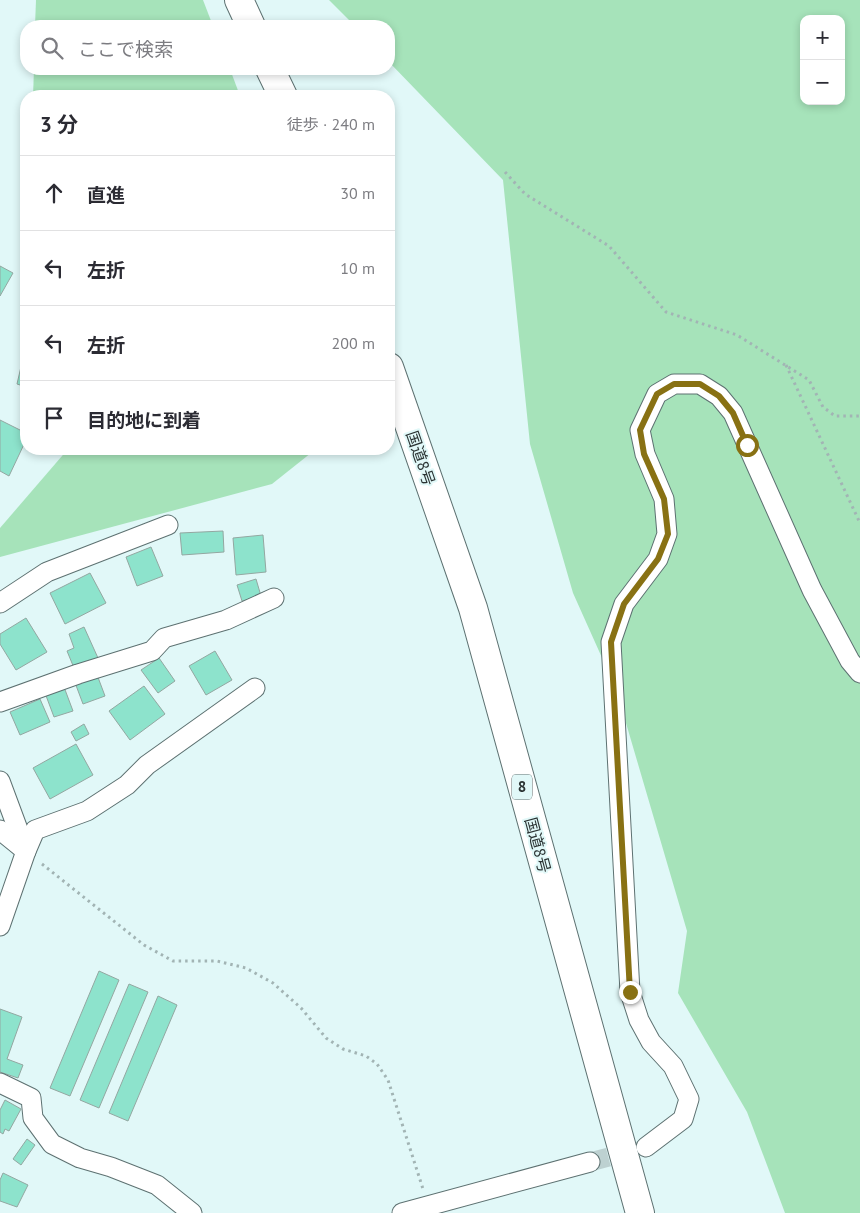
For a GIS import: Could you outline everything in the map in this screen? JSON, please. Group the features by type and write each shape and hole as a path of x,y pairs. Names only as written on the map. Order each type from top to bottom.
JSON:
{"highway":[{"path":"239,0 248,20"},
{"path":"273,75 280,90"},
{"name":"国道8号","path":"395,384 473,608 640,1213"}],"street":[{"path":"646,1147 683,1119 689,1099 673,1066 651,1042 639,1020 630,992 611,642 624,604 658,559 668,534 664,499 644,454 640,430 657,394 674,384 700,384 719,396 733,413 812,590 850,661 860,673"},
{"path":"0,603 48,572 168,525"},
{"path":"0,702 78,674 152,651 164,638 226,620 274,598"},
{"path":"0,926 35,830 87,810 127,785 147,765 255,688"},
{"path":"0,781 26,851"},
{"path":"0,830 26,851"},
{"path":"0,1083 31,1098 33,1118 52,1144 80,1158 111,1167 157,1185 192,1213"},
{"path":"402,1213 590,1162"}],"path":[{"path":"505,172 525,194 609,246 666,312 737,335 809,380 823,407 835,416 860,416"},
{"path":"786,365 860,523"},
{"path":"26,851 144,945 173,962 217,961 246,968 273,983 301,1008 326,1038 343,1049 366,1056 377,1064 388,1080 428,1205"}],"green space":[{"path":"36,0 203,0 211,20 35,20"},
{"path":"329,0 860,0 860,1213 785,1213 747,1112 678,993 687,931 616,689 573,593 530,444 503,180 395,68 395,20 349,20"},
{"path":"34,75 232,75 238,90 33,90"},
{"path":"63,455 308,455 272,484 0,557 0,528"}],"building":[{"path":"0,266 13,273 0,296"},
{"path":"20,371 20,385 17,384"},
{"path":"0,420 20,430 20,453 9,476 0,471"},
{"path":"223,531 224,552 182,555 180,533"},
{"path":"263,535 266,572 236,575 233,538"},
{"path":"151,547 163,576 137,586 126,557"},
{"path":"90,573 106,603 65,624 50,593"},
{"path":"256,579 261,596 242,601 237,585"},
{"path":"26,618 47,652 16,670 0,644 0,634"},
{"path":"84,627 98,658 74,668 67,651 74,648 69,634"},
{"path":"215,651 232,680 206,695 189,666"},
{"path":"159,658 175,681 158,693 141,670"},
{"path":"96,672 105,696 83,704 74,680"},
{"path":"144,686 165,714 130,740 109,711"},
{"path":"64,687 73,711 54,717 45,693"},
{"path":"40,699 50,722 20,735 10,712"},
{"path":"84,724 89,734 76,741 71,732"},
{"path":"76,744 93,775 50,799 33,768"},
{"path":"99,971 119,980 70,1096 50,1088"},
{"path":"129,984 148,992 99,1108 80,1100"},
{"path":"158,996 177,1005 128,1121 109,1113"},
{"path":"0,1009 22,1017 7,1059 23,1065 18,1078 0,1072"},
{"path":"5,1100 21,1109 9,1131 5,1129 3,1134 0,1132 0,1110"},
{"path":"27,1139 35,1145 21,1165 13,1159"},
{"path":"3,1173 28,1185 17,1207 0,1201 0,1180"}],"tunnel":[{"path":"590,1162 635,1150"}],"route":[{"path":"630,992 611,642 624,604 658,559 668,534 664,499 644,454 640,430 657,394 674,384 700,384 719,396 733,413 747,445"}]}
